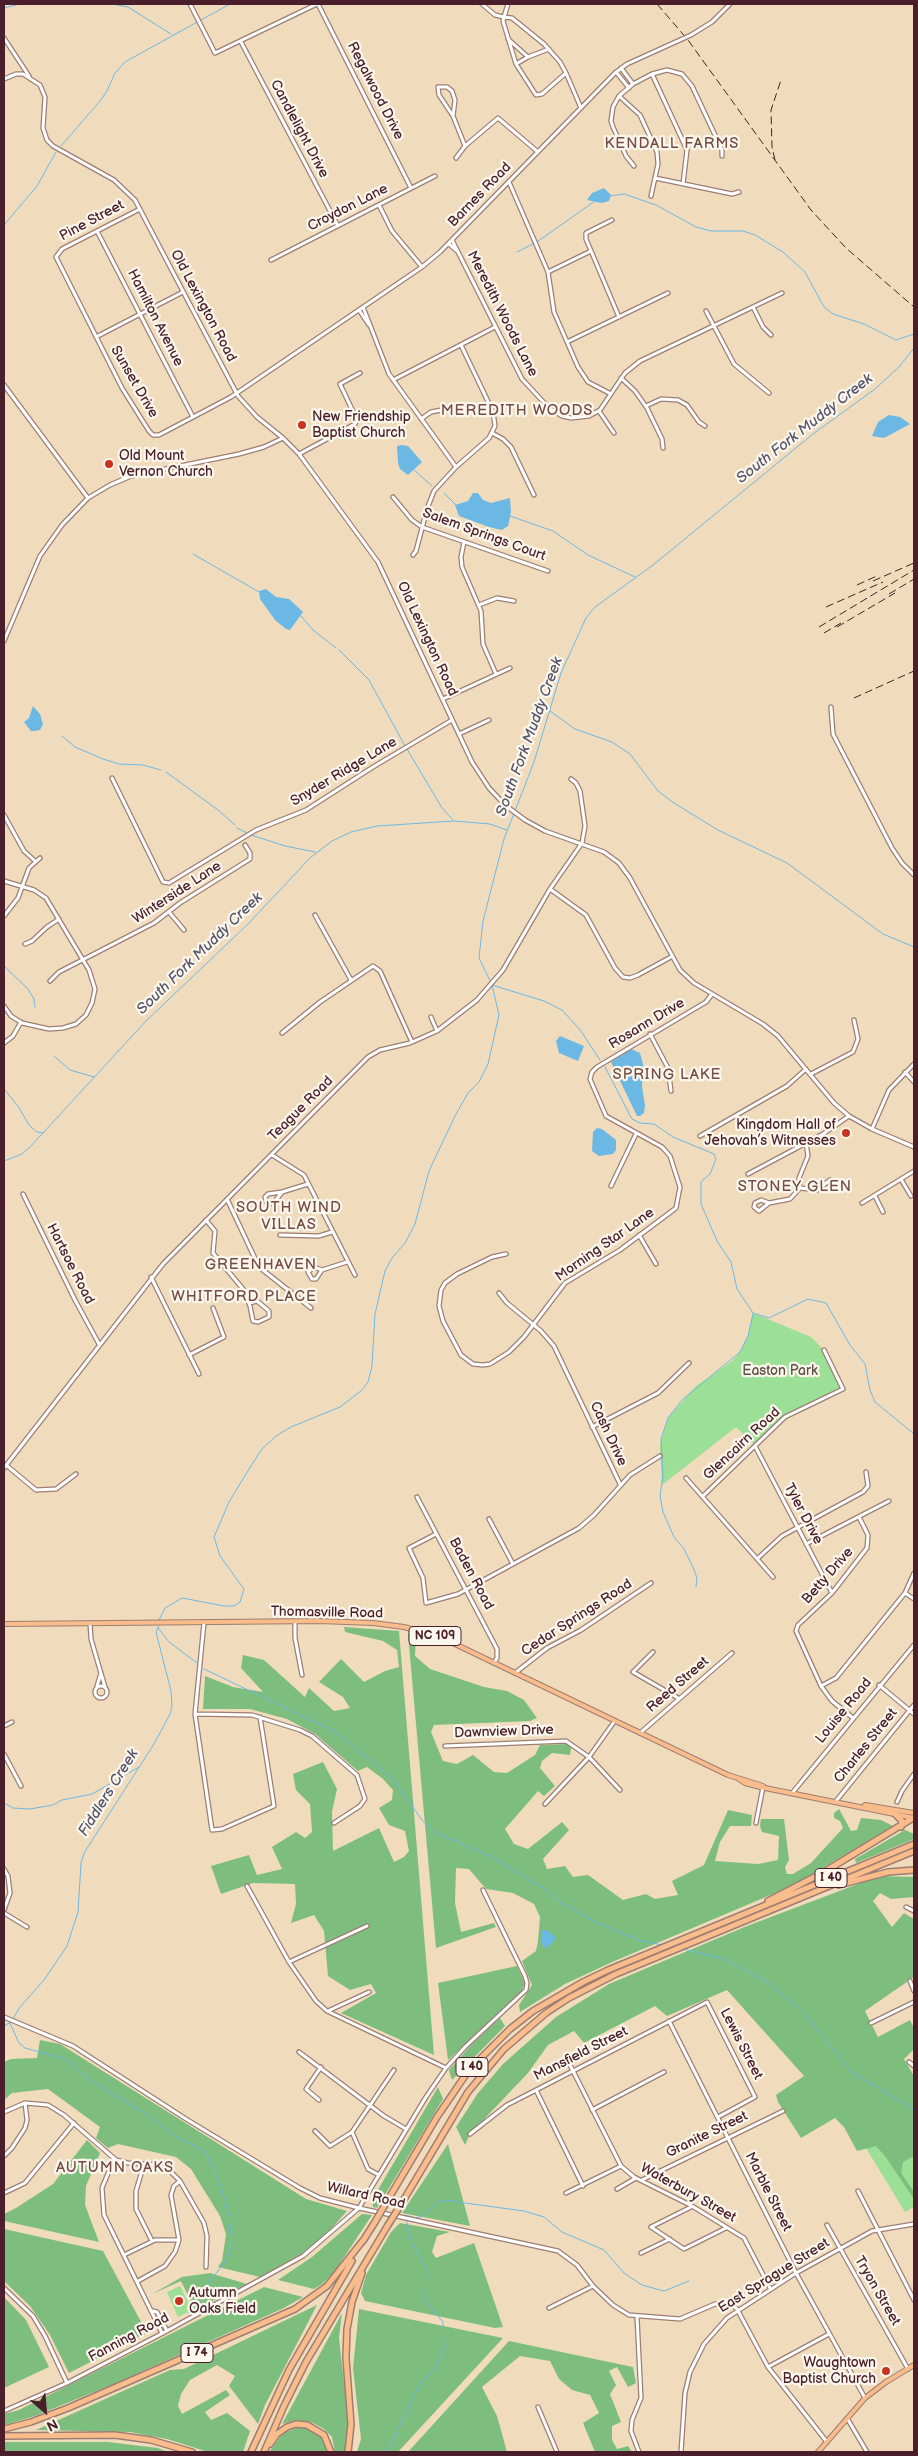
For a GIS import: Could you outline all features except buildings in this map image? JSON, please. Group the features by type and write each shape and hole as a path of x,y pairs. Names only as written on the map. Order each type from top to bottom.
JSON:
{"highway":[{"path":"895,1814 902,1821 901,1827"},
{"path":"747,1913 824,1872 901,1827 914,1816"},
{"name":"I 40","path":"251,2452 289,2370 374,2222 453,2092 489,2049 510,2029 533,2011 583,1982 914,1844"},
{"name":"I 40","path":"264,2452 299,2375 453,2114 473,2085 504,2049 546,2013 569,1998 616,1974 914,1851"},
{"path":"820,1890 888,1872 914,1870"},
{"name":"I 74","path":"4,2429 31,2422 60,2411 288,2313 327,2286 365,2238"},
{"path":"348,2452 351,2424 346,2358 347,2329 352,2302 367,2261"},
{"path":"264,2452 280,2431 302,2424 320,2432 328,2442 331,2452"},
{"path":"4,2436 115,2435 151,2440 192,2452"}],"main road":[{"name":"Thomasville Road","path":"4,1624 373,1622 404,1627 432,1635 494,1663 745,1783 836,1800 895,1814 914,1816"},
{"name":"Thomasville Road","path":"858,1805 914,1816"},
{"path":"818,2452 865,2398 914,2365"}],"street":[{"path":"190,4 215,53 318,4"},
{"name":"Regalwood Drive","path":"318,4 411,188"},
{"path":"482,4 495,15 512,18 548,49 566,73 581,108"},
{"path":"508,4 503,21 516,64 531,89 539,96 566,73"},
{"name":"Barnes Road","path":"236,393 422,267 452,240 621,68 691,35 712,22 730,4"},
{"path":"4,38 29,76"},
{"path":"508,39 528,57"},
{"name":"Candlelight Drive","path":"240,42 338,226"},
{"path":"516,64 548,49"},
{"path":"621,68 633,84"},
{"path":"634,166 626,156 611,121 612,107 619,96 633,84 652,74 674,71 682,74 688,80 722,150 722,156"},
{"path":"616,72 628,88"},
{"path":"4,79 16,74 29,76"},
{"path":"652,74 687,150 683,184"},
{"name":"Old Lexington Road","path":"29,76 40,85 45,97 43,128 47,140 53,146 119,184 131,195 236,393 257,418 283,438 299,454 378,562 478,773 505,805 521,818 545,831 604,852 619,863 630,878 671,957 680,970 694,983 768,1028 792,1050 834,1103 849,1116 872,1129 914,1147"},
{"path":"453,116 455,100 452,91 447,87 438,87 439,95 453,116 465,146"},
{"path":"619,96 640,116 658,157 651,196"},
{"path":"456,158 465,146 498,118 538,152"},
{"name":"Croydon Lane","path":"271,260 434,176"},
{"path":"655,178 732,194 739,192"},
{"path":"509,182 548,272 554,312 567,342 585,379 611,394"},
{"path":"379,205 392,231 422,267"},
{"name":"Pine Street","path":"56,256 62,249 140,209"},
{"path":"612,220 586,233 586,239 619,317"},
{"name":"Hamilton Avenue","path":"97,230 193,417"},
{"name":"Meredith Woods Lane","path":"452,240 522,379 549,408 562,416 575,418 589,416 598,411"},
{"name":"Meredith Woods Lane","path":"448,244 458,251"},
{"path":"548,272 591,251"},
{"name":"Sunset Drive","path":"56,256 122,388 152,435 159,435 236,393"},
{"path":"96,337 184,292"},
{"path":"567,342 668,293"},
{"path":"614,433 598,411 621,378 640,361 782,293"},
{"path":"753,307 763,327 771,335"},
{"path":"361,309 370,325 393,380 456,467"},
{"path":"706,311 734,364 769,393"},
{"path":"393,380 495,328"},
{"path":"413,555 416,551 434,491 492,433 494,415 460,345"},
{"path":"299,454 355,424 357,420 340,384 360,373"},
{"path":"621,378 646,406 662,439 663,448"},
{"path":"4,385 88,498"},
{"path":"646,406 661,399 678,400 688,405 699,422 705,426"},
{"path":"421,419 437,410 447,409"},
{"path":"492,433 508,444 534,495"},
{"path":"4,641 40,556 62,524 88,498 131,476 264,447 283,438"},
{"name":"Salem Springs Court","path":"393,497 412,520 422,526 548,571"},
{"path":"464,542 461,557 462,567 479,605 484,647 496,674"},
{"path":"479,605 497,598 514,601"},
{"path":"443,699 510,668"},
{"path":"831,707 834,734 892,848 902,863 914,875"},
{"name":"Snyder Ridge Lane","path":"112,778 163,882 169,883 256,830 306,810 372,767 452,720"},
{"path":"459,734 489,720"},
{"path":"571,779 576,783 580,791 585,826 582,843"},
{"path":"4,815 24,851 35,861"},
{"name":"Teague Road","path":"5,1466 151,1277 368,1057 380,1050 412,1042 437,1031 455,1018 487,988 510,960 550,889 582,843"},
{"name":"Winterside Lane","path":"50,981 59,972 154,923 180,902 250,859 250,853 245,845"},
{"path":"4,916 18,898 29,868 40,858"},
{"path":"4,881 43,895 91,975 94,989 90,1007 82,1018 72,1026 58,1029 44,1028 21,1022 11,1016 4,1006"},
{"path":"550,889 586,916 615,968 624,977 630,978 638,975 671,957"},
{"path":"170,912 184,930"},
{"path":"315,916 351,980"},
{"path":"25,944 32,941 46,927 59,919"},
{"path":"282,1033 351,980 369,968 376,967 380,971 412,1042"},
{"name":"Rosann Drive","path":"636,1134 606,1116 590,1080 592,1072 596,1067 706,1002 712,994"},
{"path":"431,1017 437,1031"},
{"path":"810,1074 853,1052 858,1039 854,1020"},
{"path":"4,1043 13,1036 21,1022"},
{"path":"650,1034 668,1068 671,1091"},
{"path":"872,1129 889,1090 914,1064"},
{"path":"700,1136 787,1086 806,1069"},
{"path":"906,1072 914,1082"},
{"path":"748,1174 806,1143 849,1116"},
{"path":"611,1186 636,1134"},
{"name":"Morning Star Lane","path":"506,1254 482,1261 453,1276 445,1283 440,1295 442,1316 461,1355 473,1364 490,1364 514,1348 565,1284 619,1251 676,1208 680,1188 670,1156 662,1147 636,1134"},
{"path":"769,1203 761,1200 755,1203 754,1207 759,1211 769,1203 790,1199 800,1188 799,1178 808,1156 806,1143"},
{"path":"272,1155 300,1172 355,1276"},
{"path":"862,1202 902,1181 914,1172"},
{"path":"800,1188 817,1190 830,1180"},
{"path":"902,1181 911,1196"},
{"path":"282,1192 273,1204 266,1202 265,1197 268,1194 308,1184"},
{"name":"Hartsoe Road","path":"23,1194 75,1300 100,1344"},
{"path":"875,1196 883,1212"},
{"path":"228,1199 259,1267 311,1308"},
{"path":"206,1220 215,1231 213,1253 243,1289 255,1322 269,1317 269,1311 257,1301 249,1303"},
{"path":"280,1235 319,1236 332,1232"},
{"path":"640,1235 656,1264"},
{"path":"322,1270 316,1279 312,1279 308,1272 314,1267 322,1270 347,1262"},
{"path":"151,1277 199,1374"},
{"name":"Cash Drive","path":"436,1534 409,1548 423,1578 426,1603 448,1598 466,1590 586,1523 620,1484 554,1346 533,1324 507,1304 499,1293"},
{"path":"189,1355 224,1337 213,1308"},
{"name":"Glencairn Road","path":"703,1496 785,1417 843,1390 824,1350"},
{"path":"592,1427 658,1393 689,1363"},
{"name":"Tyler Drive","path":"755,1446 832,1592"},
{"path":"620,1484 630,1475 660,1456"},
{"path":"5,1466 36,1490 56,1489 76,1474"},
{"path":"757,1559 782,1536 863,1492 868,1486 866,1472"},
{"path":"686,1478 773,1577"},
{"name":"Baden Road","path":"417,1497 497,1648 497,1658 494,1663"},
{"path":"806,1544 889,1501"},
{"name":"Betty Drive","path":"853,1718 832,1701 821,1686 796,1631 802,1620 819,1607 867,1548 869,1542 868,1535 859,1517"},
{"path":"489,1519 513,1564"},
{"path":"821,1686 836,1678 905,1593 914,1573"},
{"name":"Cedar Springs Road","path":"515,1673 547,1648 581,1630 652,1583"},
{"path":"905,1593 914,1599"},
{"path":"295,1622 295,1638 302,1675"},
{"path":"90,1623 91,1640 102,1673 107,1694 101,1698 96,1695 96,1688 102,1673"},
{"path":"204,1623 195,1714 212,1830 222,1829 274,1806 260,1717"},
{"name":"Louise Road","path":"793,1792 914,1645"},
{"path":"653,1652 634,1668 632,1672 634,1675 678,1698"},
{"name":"Reed Street","path":"639,1733 732,1653"},
{"path":"880,1685 914,1714"},
{"path":"96,1688 105,1687"},
{"name":"Charles Street","path":"836,1800 914,1705"},
{"path":"195,1714 243,1714 260,1717 312,1736 357,1775 365,1799 360,1806 334,1823"},
{"path":"4,1726 12,1722"},
{"path":"545,1804 589,1757 614,1722"},
{"name":"Dawnview Drive","path":"445,1746 566,1741 589,1757 620,1790"},
{"path":"4,1754 6,1764 21,1786"},
{"path":"897,1802 914,1774"},
{"path":"756,1823 764,1786"},
{"path":"4,1869 8,1876 10,1893 4,1911 27,1927"},
{"path":"247,1886 289,1962 316,2001 327,2011 446,2068"},
{"name":"Fanning Road","path":"4,2411 67,2383 162,2334 303,2256 359,2208 406,2129 446,2068 465,2047 522,1996 528,1984 483,1890"},
{"path":"906,1907 914,1912"},
{"path":"289,1962 367,1926"},
{"path":"910,1981 914,1991"},
{"path":"327,2011 369,1992"},
{"name":"Mansfield Street","path":"470,2134 507,2105 707,2002"},
{"name":"Lewis Street","path":"707,2002 755,2098 718,2117"},
{"path":"871,2023 914,2002"},
{"name":"Willard Road","path":"4,2017 77,2048 163,2104 300,2188 327,2200 551,2248 571,2259 593,2286 618,2309 637,2317 680,2319 720,2303 728,2303 737,2309"},
{"name":"Marble Street","path":"669,2021 796,2273 865,2398"},
{"path":"299,2052 370,2106 406,2129"},
{"path":"909,2062 914,2066"},
{"name":"Waterbury Street","path":"569,2063 621,2166 636,2178 692,2206 744,2238 770,2288"},
{"path":"320,2100 306,2089 321,2068"},
{"path":"315,2131 330,2146 352,2132 394,2070"},
{"path":"592,2110 664,2072"},
{"path":"536,2090 583,2186"},
{"path":"4,2156 25,2128 27,2120 26,2103"},
{"path":"4,2112 26,2103 48,2105 74,2123 114,2159 124,2163 163,2166 180,2181 205,2227 206,2267"},
{"name":"Granite Street","path":"642,2180 727,2137 783,2112"},
{"path":"4,2193 25,2183 36,2172 74,2123"},
{"path":"352,2132 368,2169 379,2175"},
{"path":"114,2159 104,2179 102,2202 107,2224 138,2281 162,2334"},
{"path":"144,2164 136,2190 136,2210 152,2241"},
{"path":"566,2193 621,2166"},
{"path":"617,2189 636,2178"},
{"path":"138,2281 168,2263 175,2252 179,2240 170,2200 174,2186 180,2181"},
{"path":"858,2191 914,2300"},
{"path":"692,2206 651,2227 684,2249 726,2228"},
{"name":"Tryon Street","path":"827,2224 908,2369"},
{"name":"East Sprague Street","path":"681,2452 684,2394 692,2366 710,2335 737,2309 839,2248 878,2228 914,2224"},
{"path":"641,2253 671,2239"},
{"path":"124,2255 152,2241 179,2240"},
{"path":"548,2308 593,2286"},
{"path":"4,2288 33,2316 45,2336 67,2383"},
{"path":"737,2309 768,2367 827,2442"},
{"path":"153,2311 157,2312 166,2331"},
{"path":"637,2317 641,2398 632,2420 631,2431 639,2452"},
{"path":"768,2367 829,2334"},
{"path":"538,2407 557,2452"},
{"path":"848,2418 866,2452"}],"green space":[{"name":"Easton Park","path":"753,1313 811,1337 824,1350 843,1389 785,1417 755,1446 736,1427 662,1485 660,1445 668,1418 695,1387 732,1361 740,1352 748,1336"},
{"path":"344,1627 399,1631 434,2055 341,2013 376,1993 371,1984 350,1990 328,1976 324,1931 314,1915 291,1923 296,1904 295,1884 253,1883 221,1894 211,1866 249,1855 257,1875 282,1869 272,1847 296,1832 305,1838 312,1832 310,1804 296,1790 293,1774 323,1762 337,1789 332,1812 333,1851 379,1828 394,1862 404,1857 409,1851 405,1831 389,1825 379,1808 392,1800 393,1790 383,1779 367,1767 358,1771 315,1734 287,1719 250,1709 203,1709 205,1676 233,1687 263,1692 241,1668 243,1655 264,1660 305,1697 309,1688 334,1711 350,1708 343,1697 319,1682 341,1659 364,1682 385,1671 399,1667 397,1650 383,1641 345,1632"},
{"path":"408,1634 416,1636 415,1656 430,1669 484,1687 507,1691 524,1700 537,1718 530,1721 434,1725 431,1732 443,1761 457,1764 473,1755 494,1772 507,1773 535,1755 540,1745 568,1744 571,1748 570,1755 552,1753 542,1761 540,1768 555,1786 544,1796 538,1791 505,1829 514,1844 528,1849 562,1822 569,1830 543,1859 547,1869 565,1866 573,1877 588,1875 623,1900 646,1894 655,1899 678,1895 672,1881 704,1865 728,1810 752,1815 751,1826 730,1826 720,1842 715,1861 758,1864 778,1860 779,1836 762,1832 760,1826 761,1819 784,1819 789,1860 785,1867 787,1874 793,1874 811,1863 843,1828 840,1821 834,1818 834,1813 839,1809 851,1831 857,1830 861,1818 881,1820 893,1826 794,1885 610,1963 565,1984 520,2012 519,2005 532,1985 522,1961 536,1951 538,1941 540,1917 534,1904 513,1893 486,1889 469,1869 456,1868 455,1903 461,1932 494,1923 496,1927 436,1948"},
{"path":"905,1830 914,1834 914,1839 856,1863 855,1859"},
{"path":"879,1876 914,1877 914,1897 891,1899 880,1893 873,1901 892,1927 904,1913 914,1919 914,1977 865,2011 878,2037 910,2020 914,2028 914,2049 904,2059 914,2076 914,2156 903,2162 901,2173 914,2192 914,2199 876,2146 857,2151 844,2127 835,2118 801,2138 778,2102 776,2095 804,2076 727,1990 667,2016 655,2006 584,2043 574,2031 548,2045 528,2073 470,2134 465,2145 456,2127 478,2093 503,2064 556,2017 609,1984 747,1926"},
{"path":"517,1966 525,1983 521,1993 448,2060 438,1983"},
{"path":"500,2018 505,2026 452,2080 449,2070 471,2045"},
{"path":"40,2040 60,2044 306,2199 347,2211 330,2230 303,2253 260,2277 218,2267 222,2261 226,2234 220,2216 191,2169 176,2157 118,2144 108,2148 96,2138 100,2127 48,2089 12,2093 4,2100 4,2062 11,2059 37,2058"},
{"path":"914,2080 914,2207 905,2212 836,2099"},
{"path":"438,2087 443,2099 377,2208 373,2207 372,2200"},
{"path":"87,2140 100,2153 86,2186 85,2205 99,2242 4,2221 4,2214 53,2184"},
{"path":"448,2144 470,2226 402,2213"},
{"path":"362,2214 372,2215 335,2271 322,2284 314,2289 278,2280 312,2257"},
{"path":"400,2223 450,2232 437,2236 432,2252 436,2258 474,2243 503,2327 495,2328 365,2301 361,2293 366,2275 391,2232"},
{"path":"4,2229 103,2251 147,2333 69,2373 50,2335 30,2306 4,2281"},
{"path":"210,2273 247,2284 195,2310 181,2281 152,2294 182,2277"},
{"name":"Autumn Oaks Field","path":"180,2286 192,2310 178,2317 167,2292"},
{"path":"264,2287 303,2297 284,2308 116,2383 35,2416 4,2425 4,2414 19,2410"},
{"path":"4,2297 26,2320 49,2367 4,2388"},
{"path":"317,2305 265,2405 258,2424 229,2386 235,2376 217,2365 190,2380 181,2394 178,2406 182,2414 226,2390 230,2395 205,2412 211,2420 227,2413 250,2431 243,2452 208,2452 167,2439 130,2432 36,2430 170,2370 184,2369"},
{"path":"359,2309 503,2338 398,2452 357,2452 361,2439 353,2368"},
{"path":"342,2313 339,2338 349,2428 345,2452 335,2452 332,2437 324,2429 313,2423 297,2420 282,2424"},
{"path":"509,2341 633,2367 636,2383 628,2387 617,2367 609,2371 616,2385 610,2394 621,2422 612,2426 612,2440 617,2449 628,2446 632,2452 595,2452 583,2423 599,2413 590,2395 572,2390 559,2379 550,2361 520,2356 482,2387 497,2416 507,2452 408,2452"},
{"path":"299,2427 313,2429 322,2436 329,2452 269,2452 283,2433"},
{"path":"4,2442 108,2442 158,2448 168,2452 4,2452"}],"water":[{"path":"604,188 611,195 609,201 602,203 587,200 592,193"},
{"path":"889,415 900,417 910,424 884,438 872,436 878,422"},
{"path":"397,446 408,446 422,462 408,475 400,469 398,463"},
{"path":"473,493 478,493 483,500 491,503 510,498 511,512 508,526 502,530 459,516 455,505 468,501"},
{"path":"266,589 276,597 289,599 303,612 290,630 275,620 260,599 259,591"},
{"path":"33,706 40,714 43,724 40,730 31,731 24,722 29,718"},
{"path":"560,1036 584,1046 578,1061 559,1053 556,1041"},
{"path":"631,1049 640,1053 643,1064 642,1087 645,1105 644,1113 640,1116 637,1116 611,1062"},
{"path":"597,1128 602,1129 616,1140 616,1150 613,1154 599,1156 592,1151 593,1132"},
{"path":"542,1930 547,1930 556,1938 547,1948 544,1948 542,1943"}],"waterway":[{"path":"4,8 20,4"},
{"path":"112,4 128,7 171,34"},
{"path":"61,146 100,101 115,73 125,62 230,4"},
{"path":"4,225 37,186 56,152"},
{"path":"610,196 624,194 656,205 696,227 711,231 743,231 755,235 783,252 805,272 824,307 833,314 864,324 896,340 914,334"},
{"path":"537,242 595,201"},
{"path":"517,252 533,244"},
{"name":"Fiddlers Creek","path":"159,1620 165,1608 182,1598 224,1606 234,1606 240,1602 244,1589 220,1556 214,1537 229,1502 262,1449 276,1436 291,1427 340,1407 362,1390 368,1382 372,1366 375,1314 385,1271 392,1258 405,1243 415,1224 429,1171 455,1116 468,1093 479,1082 488,1064 499,1015 492,985 479,958 483,921 504,839 534,762 561,673 586,618 595,607 653,565 813,434 875,389 899,367 914,348"},
{"path":"414,470 432,486"},
{"path":"444,493 456,505"},
{"path":"510,516 553,531 588,555 635,577"},
{"path":"193,554 259,592"},
{"path":"301,616 313,630 336,648"},
{"path":"339,650 369,680 405,746"},
{"path":"550,711 575,729 612,742 630,754 658,791 674,803 718,830 787,863 883,934 914,947"},
{"path":"62,736 75,747 103,759 119,764 143,765 161,770"},
{"path":"407,749 442,808 453,820"},
{"path":"166,772 218,810 235,825"},
{"name":"South Fork Muddy Creek","path":"4,1161 22,1154 30,1147 146,1021 248,924 310,858 332,841 351,832 377,826 454,821 490,824 507,830"},
{"path":"237,828 247,833"},
{"path":"251,835 285,846 315,852"},
{"path":"4,966 28,989 34,999 35,1007"},
{"path":"492,985 544,1001 562,1010 581,1031 600,1060"},
{"path":"54,1056 70,1070 94,1077"},
{"path":"605,1067 632,1119 640,1123 654,1124 673,1137 714,1154 716,1159 710,1174 701,1182 701,1204 717,1241 731,1262 737,1289 753,1313 769,1318 808,1299 826,1303 850,1345 865,1364 870,1390 875,1402 914,1434"},
{"path":"4,1089 18,1106 29,1125 37,1132 43,1133"},
{"path":"696,1587 697,1578 693,1567 684,1549 674,1537 663,1512 660,1496 663,1475 661,1439 668,1418 682,1400 740,1352 748,1336 753,1314"},
{"name":"Fiddlers Creek","path":"13,2019 20,2007 44,1980 67,1946 78,1912 81,1863 84,1853 154,1744 170,1714 172,1707 171,1691 156,1632 159,1626"},
{"path":"158,1628 169,1642 197,1663"},
{"path":"204,1669 334,1731 392,1778 422,1820 434,1832 492,1857 543,1888 561,1903 596,1922 638,1940 662,1945"},
{"path":"4,1803 13,1808 30,1809 53,1805 62,1800 92,1794 139,1767"},
{"path":"683,1949 721,1958 766,1981 803,2012 852,2072 914,2110"},
{"name":"Fiddlers Creek","path":"4,2026 11,2022"},
{"path":"10,2023 19,2043 25,2048 65,2059 90,2080 146,2114 174,2136 204,2151 207,2155 221,2186 229,2216 232,2243 227,2260 208,2283 188,2313"},
{"path":"387,2452 420,2384 438,2364 444,2347 443,2322 425,2300 426,2268 412,2243 405,2215 416,2218 423,2216 438,2202 443,2200 524,2211 544,2217 562,2232 604,2250 624,2273 642,2285 664,2291 689,2281"}],"railway":[{"path":"657,4 688,40 811,210 846,248 914,307"},
{"path":"775,160 772,147 771,110 781,80"},
{"path":"873,581 914,563"},
{"path":"819,627 914,570"},
{"path":"857,585 879,575"},
{"path":"889,594 914,579"},
{"path":"826,607 883,582"},
{"path":"837,627 895,593"},
{"path":"824,633 841,623"},
{"path":"854,698 914,671"}],"place":[{"name":"New Friendship Baptist Church","path":"302,425"},
{"name":"Old Mount Vernon Church","path":"109,464"},
{"name":"Kingdom Hall of Jehovah’s Witnesses","path":"846,1133"},
{"name":"Autumn Oaks Field","path":"179,2301"},
{"name":"Waughtown Baptist Church","path":"886,2371"}],"district":[{"name":"KENDALL FARMS","path":"672,144"},
{"name":"MEREDITH WOODS","path":"517,411"},
{"name":"SPRING LAKE","path":"667,1075"},
{"name":"STONEY GLEN","path":"795,1187"},
{"name":"SOUTH WIND VILLAS","path":"289,1216"},
{"name":"GREENHAVEN","path":"261,1265"},
{"name":"WHITFORD PLACE","path":"244,1297"},
{"name":"AUTUMN OAKS","path":"115,2168"}]}
